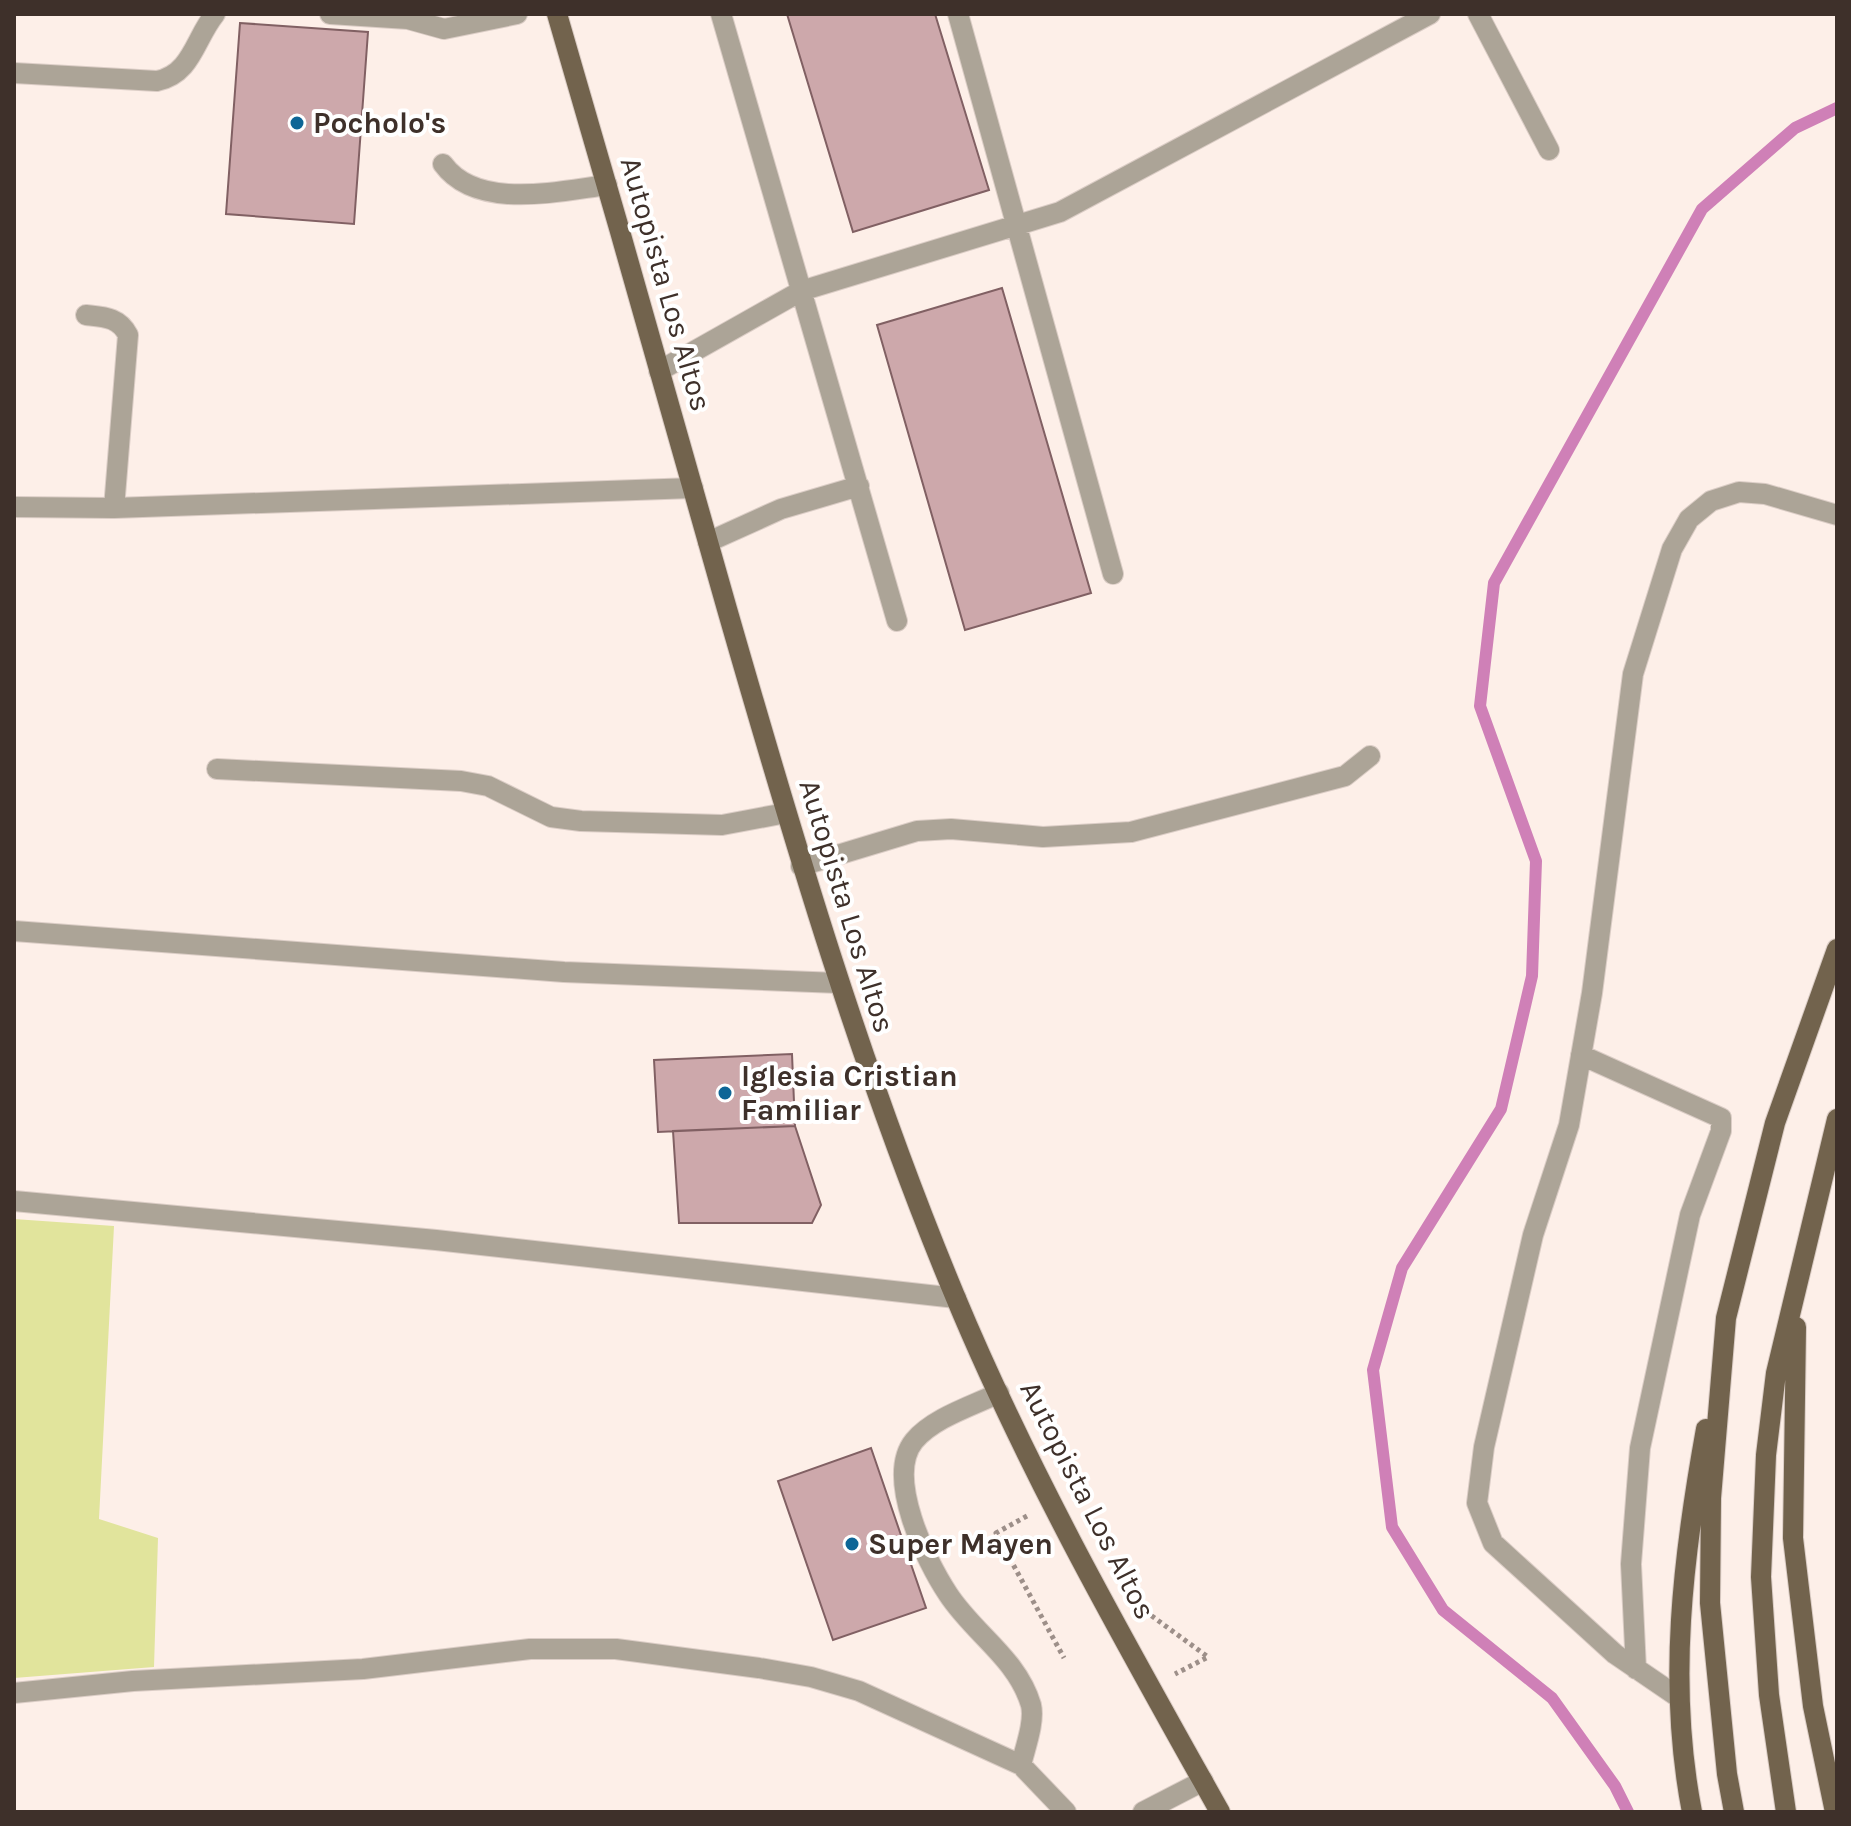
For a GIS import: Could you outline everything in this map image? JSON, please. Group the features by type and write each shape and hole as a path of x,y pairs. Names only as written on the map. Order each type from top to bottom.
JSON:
{"main road":[{"name":"Autopista Los Altos","path":"557,14 801,866 869,1074 956,1298 999,1393 1052,1502 1220,1812"},
{"path":"1692,1812 1683,1767 1678,1697 1689,1519 1726,1318 1775,1123 1837,949"},
{"path":"1786,1812 1769,1695 1761,1577 1767,1441 1776,1373 1837,1119"},
{"path":"1798,1287 1793,1538 1813,1706 1835,1812"},
{"path":"1726,1318 1711,1498 1710,1603 1727,1774 1734,1812"}],"street":[{"path":"14,73 157,81 171,78 189,61 215,14"},
{"path":"330,14 408,19 444,29 517,14"},
{"path":"721,14 897,621"},
{"path":"958,14 1113,574"},
{"path":"659,371 801,291 1060,212 1430,14"},
{"path":"1478,14 1549,150"},
{"path":"443,164 463,182 498,191 539,193 607,185"},
{"path":"86,315 114,319 123,325 128,335 114,508"},
{"path":"708,542 781,509 859,486"},
{"path":"14,507 114,508 693,488"},
{"path":"1678,1697 1615,1654 1493,1543 1477,1503 1484,1447 1533,1235 1569,1125 1633,674 1672,549 1689,519 1711,501 1739,492 1765,494 1837,515"},
{"path":"801,866 917,831 951,829 1057,837 1131,832 1345,776 1370,756"},
{"path":"217,769 461,781 488,786 551,817 581,821 722,825 786,813"},
{"path":"14,931 564,972 838,983"},
{"path":"1581,1055 1721,1118 1721,1131 1690,1215 1640,1448 1631,1564 1636,1669"},
{"path":"14,1201 436,1240 956,1298"},
{"path":"999,1393 929,1428 913,1442 906,1459 904,1483 907,1506 949,1595 1020,1679 1032,1709 1021,1765"},
{"path":"14,1693 133,1681 363,1669 530,1649 616,1649 759,1668 859,1691 1021,1765 1066,1812"},
{"path":"1143,1812 1203,1781"}],"path":[{"path":"996,1533 1064,1658"},
{"path":"1145,1611 1208,1657"}],"green space":[{"path":"14,1219 114,1226 99,1519 158,1538 154,1667 14,1678"}],"building":[{"path":"787,14 935,14 989,190 853,232"},
{"name":"Pocholo's","path":"240,23 368,32 354,224 226,214"},
{"path":"1002,288 1091,593 965,630 877,325"},
{"name":"Iglesia Cristian Familiar","path":"792,1054 795,1126 658,1132 654,1060"},
{"path":"795,1126 821,1205 812,1223 679,1223 673,1131"},
{"name":"Super Mayen","path":"871,1448 926,1608 833,1640 778,1481"}],"waterway":[{"path":"1628,1812 1615,1786 1552,1698 1443,1610 1392,1527 1373,1370 1402,1268 1501,1109 1532,976 1536,861 1480,706 1494,583 1702,209 1795,128 1837,108"}],"place":[{"name":"Pocholo's","path":"297,123"},
{"name":"Iglesia Cristian Familiar","path":"725,1093"},
{"name":"Super Mayen","path":"852,1544"}]}
